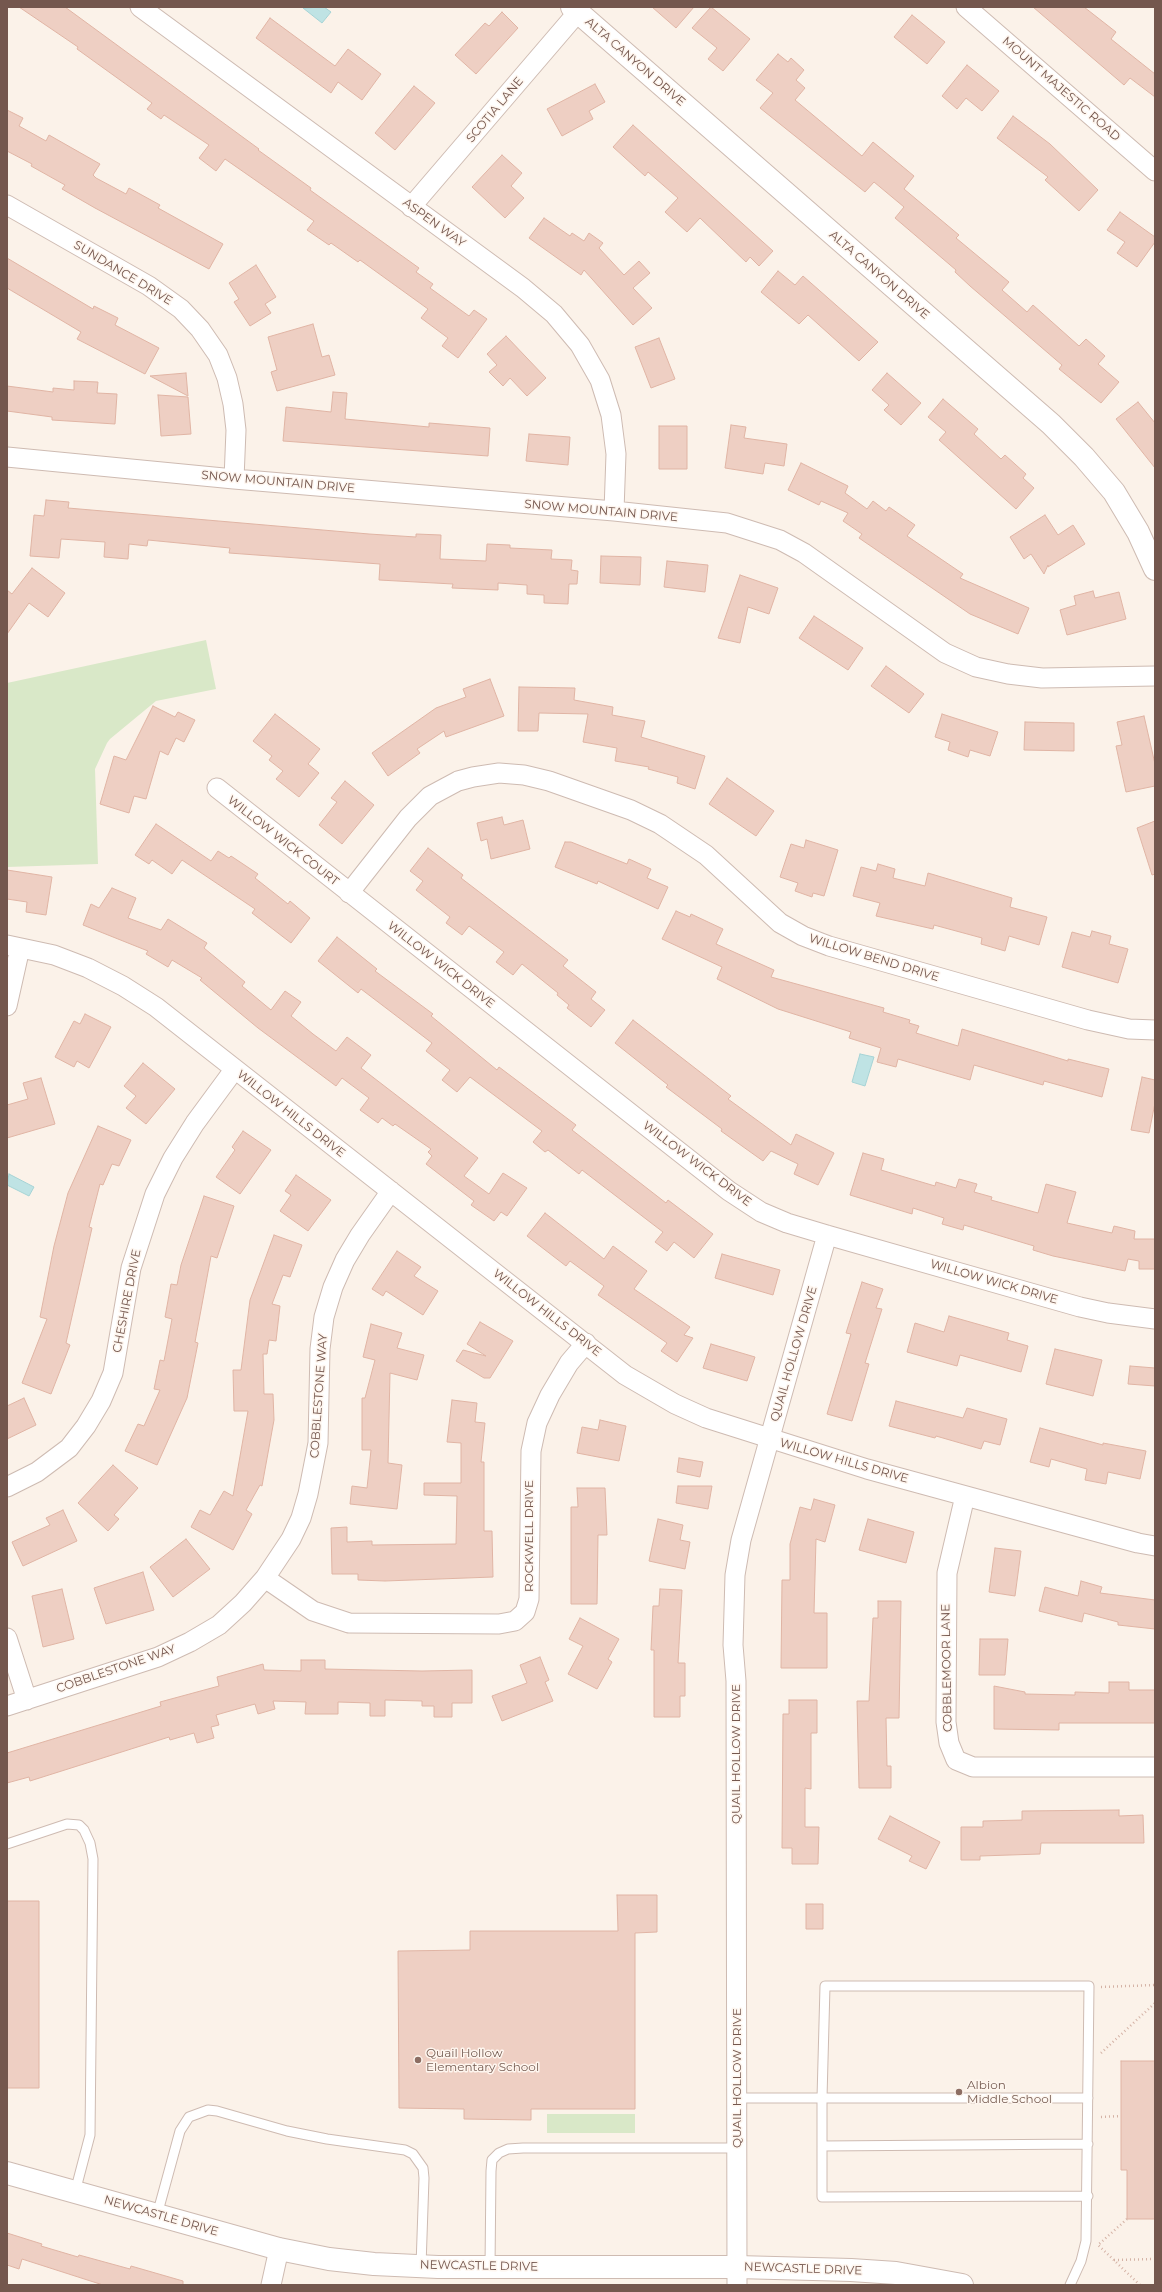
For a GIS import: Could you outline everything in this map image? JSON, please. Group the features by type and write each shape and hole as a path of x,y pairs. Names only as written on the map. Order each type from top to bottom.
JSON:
{"street":[{"name":"ASPEN WAY","path":"140,7 523,288 554,314 580,345 600,380 611,415 616,454 614,511"},
{"name":"MOUNT MAJESTIC ROAD","path":"966,7 1155,171"},
{"name":"SCOTIA LANE","path":"412,207 575,10"},
{"name":"ALTA CANYON DRIVE","path":"575,10 1051,424 1084,457 1114,492 1138,532 1155,569"},
{"name":"SUNDANCE DRIVE","path":"7,205 149,286 181,309 200,330 218,355 227,378 233,404 236,430 234,479"},
{"name":"SNOW MOUNTAIN DRIVE","path":"7,456 234,479 614,511 728,523 780,540 804,553 945,653 976,667 1008,674 1042,678 1155,676"},
{"name":"WILLOW BEND DRIVE","path":"349,893 408,818 430,796 458,781 473,777 499,773 524,775 549,781 631,810 660,824 706,855 780,923 803,936 828,946 1088,1020 1129,1029 1155,1030"},
{"name":"WILLOW WICK COURT","path":"217,788 349,893"},
{"name":"WILLOW WICK DRIVE","path":"349,893 729,1191 774,1218 827,1235 1080,1307 1108,1313 1155,1319"},
{"path":"7,1006 14,947"},
{"name":"WILLOW HILLS DRIVE","path":"14,947 54,955 88,968 123,986 156,1007 234,1070 586,1343 625,1375 675,1404 706,1418 769,1439 965,1496 1138,1543 1155,1546"},
{"name":"CHESHIRE DRIVE","path":"7,1488 37,1472 69,1448 86,1426 101,1401 113,1373 131,1268 155,1194 173,1158 195,1124 234,1070"},
{"name":"COBBLESTONE WAY","path":"7,1706 158,1657 190,1642 219,1625 243,1603 265,1578 291,1539 301,1518 308,1494 318,1443 320,1349 324,1317 333,1287 345,1260 360,1235 391,1191"},
{"name":"QUAIL HOLLOW DRIVE","path":"737,2276 736,1681 733,1645 735,1575 741,1540 827,1235"},
{"name":"ROCKWELL DRIVE","path":"265,1578 313,1611 349,1623 499,1624 516,1621 525,1612 529,1599 531,1451 537,1423 550,1394 570,1363 586,1343"},
{"name":"COBBLEMOOR LANE","path":"965,1496 947,1573 946,1722 949,1744 956,1760 973,1767 1155,1767"},
{"path":"7,1638 27,1700"},
{"name":"NEWCASTLE DRIVE","path":"7,2173 279,2249 336,2259 421,2266 490,2266 737,2276 896,2273 962,2285"},
{"path":"271,2285 279,2249"}],"lane":[{"path":"7,1844 67,1824 78,1825 84,1830 90,1843 93,1859 90,2135 75,2192"},
{"path":"1070,2285 1081,2261 1086,2241 1088,2196 1089,1986 825,1986 822,2098 822,2196 1088,2196"},
{"path":"737,2098 1088,2098"},
{"path":"157,2215 180,2131 189,2117 198,2112 217,2111 293,2132 358,2144 405,2150 413,2154 424,2168 421,2266"},
{"path":"822,2146 1088,2144"},
{"path":"490,2266 491,2171 492,2160 499,2153 508,2149 523,2148 737,2148"}],"path":[{"path":"1098,1987 1155,1985"},
{"path":"1099,2054 1155,2003"},
{"path":"1100,2117 1121,2116"},
{"path":"1127,2219 1098,2246 1140,2285"},
{"path":"1113,2260 1155,2259"}],"green space":[{"path":"206,640 216,689 156,701 107,743 95,769 98,864 7,867 7,683"},
{"path":"547,2114 635,2114 635,2133 547,2133"}],"water":[{"path":"324,7 331,12 322,23 303,8"},
{"path":"860,1054 874,1057 865,1086 852,1082"},
{"path":"9,1174 34,1187 29,1196 7,1185"}],"building":[{"path":"19,7 65,7 259,149 258,150 311,188 310,190 419,268 416,272 433,284 430,288 469,316 474,310 487,319 458,358 442,346 448,338 421,318 428,309 360,260 358,262 331,243 329,245 307,230 314,221 225,159 216,171 199,158 209,145 164,115 161,119 147,109 152,103 77,49 78,47"},
{"path":"652,7 694,7 676,28"},
{"path":"711,7 750,39 723,71 708,59 717,48 692,28"},
{"path":"1033,7 1084,7 1116,32 1111,39 1155,74 1155,97 1130,78 1124,85"},
{"path":"502,12 518,28 476,74 455,55 485,23 489,26"},
{"path":"912,15 945,42 927,64 894,37"},
{"path":"270,18 335,66 348,49 381,74 362,100 338,82 331,93 256,38"},
{"path":"778,54 788,62 791,58 804,70 796,80 805,88 795,100 862,156 873,142 914,176 904,189 959,235 956,238 1009,282 1002,290 1027,312 1033,305 1079,346 1086,339 1105,356 1098,364 1119,382 1101,403 1059,369 1062,365 970,286 955,272 956,270 895,218 904,207 874,182 865,192 760,108 773,93 756,80"},
{"path":"967,65 999,91 982,111 966,98 957,109 942,96"},
{"path":"595,84 605,102 589,111 593,119 562,136 547,109"},
{"path":"414,86 435,103 395,150 375,133"},
{"path":"7,110 23,118 19,126 46,141 49,135 100,164 93,175 96,178 126,194 129,188 160,205 158,208 223,244 209,269 62,189 65,185 31,166 32,164 7,151"},
{"path":"1013,116 1050,144 1098,190 1079,211 1045,180 1048,177 997,138"},
{"path":"633,125 773,251 759,266 750,257 746,262 700,218 687,232 665,212 678,198 648,172 645,176 613,147"},
{"path":"502,155 522,173 511,186 524,198 505,218 472,187"},
{"path":"1120,212 1155,237 1155,242 1137,267 1117,253 1125,242 1107,230"},
{"path":"544,218 570,236 572,233 584,241 589,233 603,243 599,248 624,275 639,261 650,273 633,288 652,308 633,325 584,270 581,275 529,238"},
{"path":"7,258 93,309 94,306 118,318 115,325 159,348 145,374 77,339 81,332 7,288"},
{"path":"256,265 276,297 265,304 271,313 250,326 234,302 239,299 229,283"},
{"path":"778,271 795,285 803,276 878,342 859,361 808,315 799,324 761,292"},
{"path":"313,324 322,357 329,355 335,375 277,391 271,372 277,370 268,337"},
{"path":"506,336 546,378 527,396 510,378 503,386 489,372 497,365 487,354"},
{"path":"659,338 675,379 651,388 635,347"},
{"path":"186,373 188,396 150,376"},
{"path":"887,373 921,403 901,425 884,410 889,405 872,390"},
{"path":"74,381 98,382 97,393 117,394 115,424 52,420 52,417 7,411 7,386 53,392 53,388 74,390"},
{"path":"333,392 347,393 345,419 429,427 429,423 490,428 488,456 283,441 286,407 331,412"},
{"path":"158,395 188,397 191,434 161,436"},
{"path":"943,399 978,429 974,434 1001,459 1005,455 1026,474 1023,478 1034,488 1016,509 939,440 946,432 928,417"},
{"path":"1138,402 1155,423 1155,468 1116,419"},
{"path":"731,425 746,427 744,438 787,444 784,466 765,463 763,474 725,468"},
{"path":"659,426 687,426 687,469 659,469"},
{"path":"529,434 570,437 568,465 526,461"},
{"path":"801,463 848,486 845,493 867,509 873,501 886,511 889,507 915,525 907,536 963,574 960,578 1029,608 1018,634 970,614 859,538 862,534 843,521 848,513 821,501 819,505 788,490"},
{"path":"46,500 69,502 68,508 369,534 416,537 416,534 441,535 440,559 486,561 487,544 510,545 510,548 552,550 551,559 572,560 571,570 578,571 577,584 569,584 568,604 544,603 544,595 527,594 527,585 498,583 498,590 452,588 453,584 379,580 380,564 229,553 230,548 148,540 147,546 129,544 128,559 104,557 105,542 61,539 59,558 30,556 34,515 44,516"},
{"path":"1045,515 1058,535 1073,525 1085,544 1048,567 1048,565 1044,574 1031,554 1024,559 1010,537"},
{"path":"601,556 641,557 640,585 600,583"},
{"path":"667,561 708,565 705,592 664,587"},
{"path":"32,568 65,593 48,617 29,603 7,634 7,590 12,594"},
{"path":"740,575 778,588 769,614 748,607 740,643 718,638"},
{"path":"1093,591 1095,598 1119,592 1126,619 1067,635 1060,610 1076,605 1074,596"},
{"path":"814,616 863,648 848,670 799,638"},
{"path":"886,666 924,694 909,713 871,686"},
{"path":"490,679 504,716 446,737 444,731 417,749 420,753 388,776 372,753 436,708 466,697 463,689"},
{"path":"519,687 575,688 574,700 613,707 612,715 645,721 641,737 705,756 695,789 677,783 678,777 648,769 649,767 615,761 617,748 583,742 588,714 539,713 538,731 518,731"},
{"path":"153,706 175,717 178,712 195,720 184,742 176,738 168,755 160,751 146,799 134,796 129,813 100,804 114,756 126,760"},
{"path":"275,714 320,749 308,764 319,773 299,797 276,779 283,771 269,760 272,756 253,741"},
{"path":"942,714 998,732 990,756 970,750 968,757 948,750 950,742 935,737"},
{"path":"1144,716 1155,764 1155,786 1126,792 1116,746 1122,745 1117,722"},
{"path":"1025,722 1074,723 1074,751 1024,750"},
{"path":"727,778 774,811 756,836 709,804"},
{"path":"345,781 374,805 342,844 319,825 337,802 331,798"},
{"path":"502,817 504,825 523,820 530,849 491,859 487,839 481,841 477,823"},
{"path":"1155,821 1155,874 1152,875 1137,828"},
{"path":"156,824 211,861 218,851 229,858 231,856 258,874 255,878 288,904 290,901 310,918 291,943 252,913 255,909 182,860 172,874 152,860 149,864 135,855"},
{"path":"806,840 838,850 824,896 813,893 812,897 795,891 798,883 780,877 791,844 804,848"},
{"path":"565,842 571,842 627,864 629,859 651,869 647,878 668,887 658,909 598,881 597,884 555,867"},
{"path":"428,848 463,875 461,878 568,960 563,966 596,992 591,999 605,1010 591,1027 567,1008 569,1005 557,995 558,993 522,964 513,975 496,962 504,952 469,926 462,935 446,923 450,917 416,890 423,881 410,871"},
{"path":"878,864 895,869 893,878 925,886 928,873 1012,898 1010,907 1047,917 1039,945 1009,936 1005,951 981,944 982,938 934,925 933,929 876,916 880,903 853,896 861,867 876,871"},
{"path":"7,870 52,877 46,915 26,912 27,902 7,899"},
{"path":"112,888 136,898 128,918 161,930 168,919 207,943 204,948 245,982 242,986 271,1010 285,991 301,1002 291,1016 313,1034 336,1051 347,1037 371,1055 361,1068 478,1158 464,1176 489,1194 503,1173 527,1188 507,1216 501,1212 494,1221 471,1205 474,1201 426,1164 432,1156 428,1152 431,1149 395,1124 393,1126 382,1118 378,1123 360,1110 369,1098 342,1078 336,1086 258,1028 200,980 202,978 172,960 168,967 146,954 148,951 83,925 91,904 99,908"},
{"path":"676,911 690,917 691,914 723,929 716,944 774,970 771,977 884,1008 883,1012 910,1020 909,1023 919,1026 916,1033 958,1046 962,1029 1068,1061 1068,1059 1109,1069 1102,1097 1044,1081 1043,1085 974,1065 970,1080 898,1059 896,1067 877,1062 881,1048 849,1038 851,1032 778,1009 717,979 722,967 662,939"},
{"path":"1092,931 1111,936 1109,944 1128,949 1118,983 1062,967 1072,932 1090,937"},
{"path":"337,937 377,969 375,971 433,1014 431,1016 497,1070 499,1067 576,1125 572,1130 666,1203 668,1200 713,1234 694,1258 674,1242 667,1251 655,1242 663,1232 582,1170 579,1174 548,1150 545,1152 533,1142 542,1131 470,1077 457,1092 442,1080 450,1070 426,1051 432,1043 361,989 358,993 318,961"},
{"path":"85,1014 111,1027 89,1068 77,1061 74,1067 55,1057 74,1021 80,1024"},
{"path":"633,1020 731,1096 728,1099 791,1145 796,1134 834,1153 818,1185 794,1174 798,1164 771,1151 763,1161 721,1131 722,1129 666,1087 668,1085 615,1043"},
{"path":"143,1063 175,1089 146,1124 126,1108 136,1096 124,1086"},
{"path":"1142,1077 1155,1080 1155,1103 1149,1133 1131,1130"},
{"path":"41,1078 55,1124 7,1138 7,1105 28,1099 23,1083"},
{"path":"98,1126 131,1140 119,1166 112,1164 103,1185 100,1184 89,1227 92,1228 66,1343 70,1345 51,1394 22,1383 47,1319 40,1317 54,1246 68,1193"},
{"path":"243,1131 271,1150 240,1194 216,1177 235,1150 232,1147"},
{"path":"863,1153 884,1159 881,1170 935,1186 936,1182 956,1188 959,1179 977,1184 974,1192 992,1197 991,1200 1038,1213 1046,1184 1076,1192 1067,1223 1112,1233 1114,1226 1135,1231 1134,1239 1155,1239 1155,1269 1139,1269 1139,1261 1128,1259 1125,1271 1053,1256 1033,1250 1034,1246 964,1225 963,1230 942,1224 944,1218 913,1208 912,1214 850,1195"},
{"path":"296,1175 331,1200 308,1231 280,1211 291,1195 285,1191"},
{"path":"204,1196 234,1206 217,1258 211,1256 195,1342 198,1343 187,1398 157,1465 125,1451 138,1424 144,1426 160,1390 154,1389 160,1360 164,1361 172,1319 165,1317 171,1284 177,1285 181,1265"},
{"path":"545,1213 604,1259 613,1246 647,1271 634,1289 690,1327 684,1335 693,1338 677,1362 661,1351 667,1343 598,1295 604,1286 570,1261 566,1266 527,1236"},
{"path":"274,1235 302,1245 290,1277 283,1275 272,1304 280,1306 276,1341 269,1340 267,1354 263,1354 264,1394 273,1394 274,1420 262,1486 260,1485 246,1510 252,1514 233,1550 191,1527 200,1510 210,1515 224,1491 233,1496 248,1411 234,1411 233,1370 241,1370 250,1300"},
{"path":"397,1251 421,1267 414,1276 438,1291 423,1315 386,1291 383,1296 372,1289"},
{"path":"722,1254 780,1270 773,1295 715,1278"},
{"path":"862,1282 883,1289 876,1308 882,1309 865,1363 869,1364 852,1421 827,1414 851,1334 846,1333"},
{"path":"949,1316 1009,1333 1007,1340 1028,1346 1021,1372 960,1355 957,1366 907,1352 915,1323 944,1332"},
{"path":"480,1322 513,1341 490,1378 484,1378 456,1361 463,1350 486,1356 467,1344"},
{"path":"371,1324 402,1333 397,1348 424,1355 417,1380 390,1373 388,1463 402,1465 397,1509 350,1504 352,1486 367,1488 371,1450 362,1450 362,1398 365,1398 375,1360 363,1357"},
{"path":"711,1344 755,1357 747,1381 703,1368"},
{"path":"1055,1349 1102,1360 1093,1396 1046,1384"},
{"path":"1130,1366 1155,1368 1155,1386 1128,1384"},
{"path":"24,1398 36,1425 7,1439 7,1406"},
{"path":"452,1400 477,1403 475,1422 485,1423 481,1462 484,1462 484,1531 492,1531 493,1577 385,1581 358,1580 358,1574 332,1574 331,1528 347,1527 347,1542 372,1541 372,1545 456,1544 457,1496 424,1495 424,1483 461,1483 461,1443 447,1442"},
{"path":"896,1401 963,1418 967,1408 1007,1419 1000,1445 984,1441 981,1449 936,1436 935,1438 889,1426"},
{"path":"600,1420 626,1426 619,1461 577,1453 582,1427 598,1430"},
{"path":"1040,1428 1103,1445 1103,1443 1146,1451 1140,1479 1108,1472 1106,1484 1085,1480 1087,1469 1051,1459 1049,1467 1030,1462"},
{"path":"679,1458 703,1462 700,1477 677,1472"},
{"path":"113,1465 138,1488 114,1515 119,1519 108,1531 78,1503"},
{"path":"678,1486 712,1486 708,1509 676,1503"},
{"path":"577,1488 605,1488 607,1535 598,1535 597,1604 571,1604 571,1507 578,1507"},
{"path":"814,1499 835,1505 825,1542 816,1539 814,1613 827,1613 827,1668 781,1668 782,1580 790,1580 790,1544 800,1507 811,1510"},
{"path":"63,1510 77,1541 23,1566 12,1542 50,1525 46,1518"},
{"path":"658,1519 683,1525 680,1540 690,1542 685,1569 649,1561"},
{"path":"868,1519 914,1532 906,1563 859,1550"},
{"path":"186,1539 210,1569 173,1597 150,1567"},
{"path":"995,1548 1021,1551 1015,1596 989,1592"},
{"path":"143,1572 154,1610 106,1624 94,1588"},
{"path":"1081,1581 1102,1587 1100,1593 1155,1600 1155,1629 1118,1625 1118,1622 1084,1613 1082,1622 1039,1611 1045,1587 1078,1596"},
{"path":"62,1589 74,1639 43,1647 32,1596"},
{"path":"660,1589 682,1590 678,1663 685,1663 685,1696 680,1696 680,1717 654,1717 654,1650 651,1650 653,1606 659,1606"},
{"path":"878,1601 901,1601 899,1718 886,1718 887,1766 891,1766 891,1788 859,1788 857,1701 869,1701 873,1618 878,1618"},
{"path":"580,1618 619,1639 608,1659 612,1662 597,1689 568,1674 583,1646 569,1639"},
{"path":"980,1639 1008,1639 1005,1675 979,1675"},
{"path":"540,1657 549,1680 545,1682 553,1701 502,1721 492,1696 527,1683 520,1665"},
{"path":"301,1660 325,1660 325,1669 422,1671 472,1670 472,1703 452,1703 452,1717 434,1717 434,1706 422,1706 422,1701 385,1700 385,1716 370,1716 370,1703 338,1702 338,1714 305,1714 306,1702 273,1701 275,1709 258,1714 255,1704 216,1715 219,1725 211,1727 214,1738 197,1743 194,1733 170,1740 169,1737 30,1781 29,1777 7,1783 7,1753 161,1706 160,1702 219,1686 217,1677 263,1664 264,1670 301,1671"},
{"path":"1109,1682 1129,1682 1129,1690 1155,1690 1155,1723 1059,1723 1059,1730 994,1729 994,1686 1025,1692 1025,1694 1075,1695 1075,1692 1109,1693"},
{"path":"789,1700 817,1700 817,1733 811,1733 811,1789 805,1788 805,1827 819,1827 818,1864 792,1864 792,1848 782,1848 783,1714 789,1714"},
{"path":"1119,1810 1119,1816 1143,1815 1144,1843 1041,1843 1040,1854 980,1856 980,1860 961,1860 961,1827 983,1827 983,1821 1022,1820 1022,1811"},
{"path":"890,1816 940,1842 926,1869 909,1861 912,1856 878,1839"},
{"path":"617,1895 657,1895 657,1932 635,1933 635,2109 531,2109 531,2120 464,2119 464,2109 399,2108 398,1951 470,1950 470,1931 618,1931"},
{"path":"7,1901 39,1901 39,2088 7,2088"},
{"path":"806,1904 823,1904 823,1929 806,1929"},
{"path":"1121,2061 1155,2061 1155,2219 1127,2219 1127,2170 1121,2170"},
{"path":"7,2233 42,2244 41,2246 78,2257 79,2255 130,2269 131,2266 183,2281 183,2285 103,2285 22,2259 19,2269 7,2265"}],"place":[{"name":"Quail Hollow Elementary School","path":"418,2060"},
{"name":"Albion Middle School","path":"959,2092"}]}
